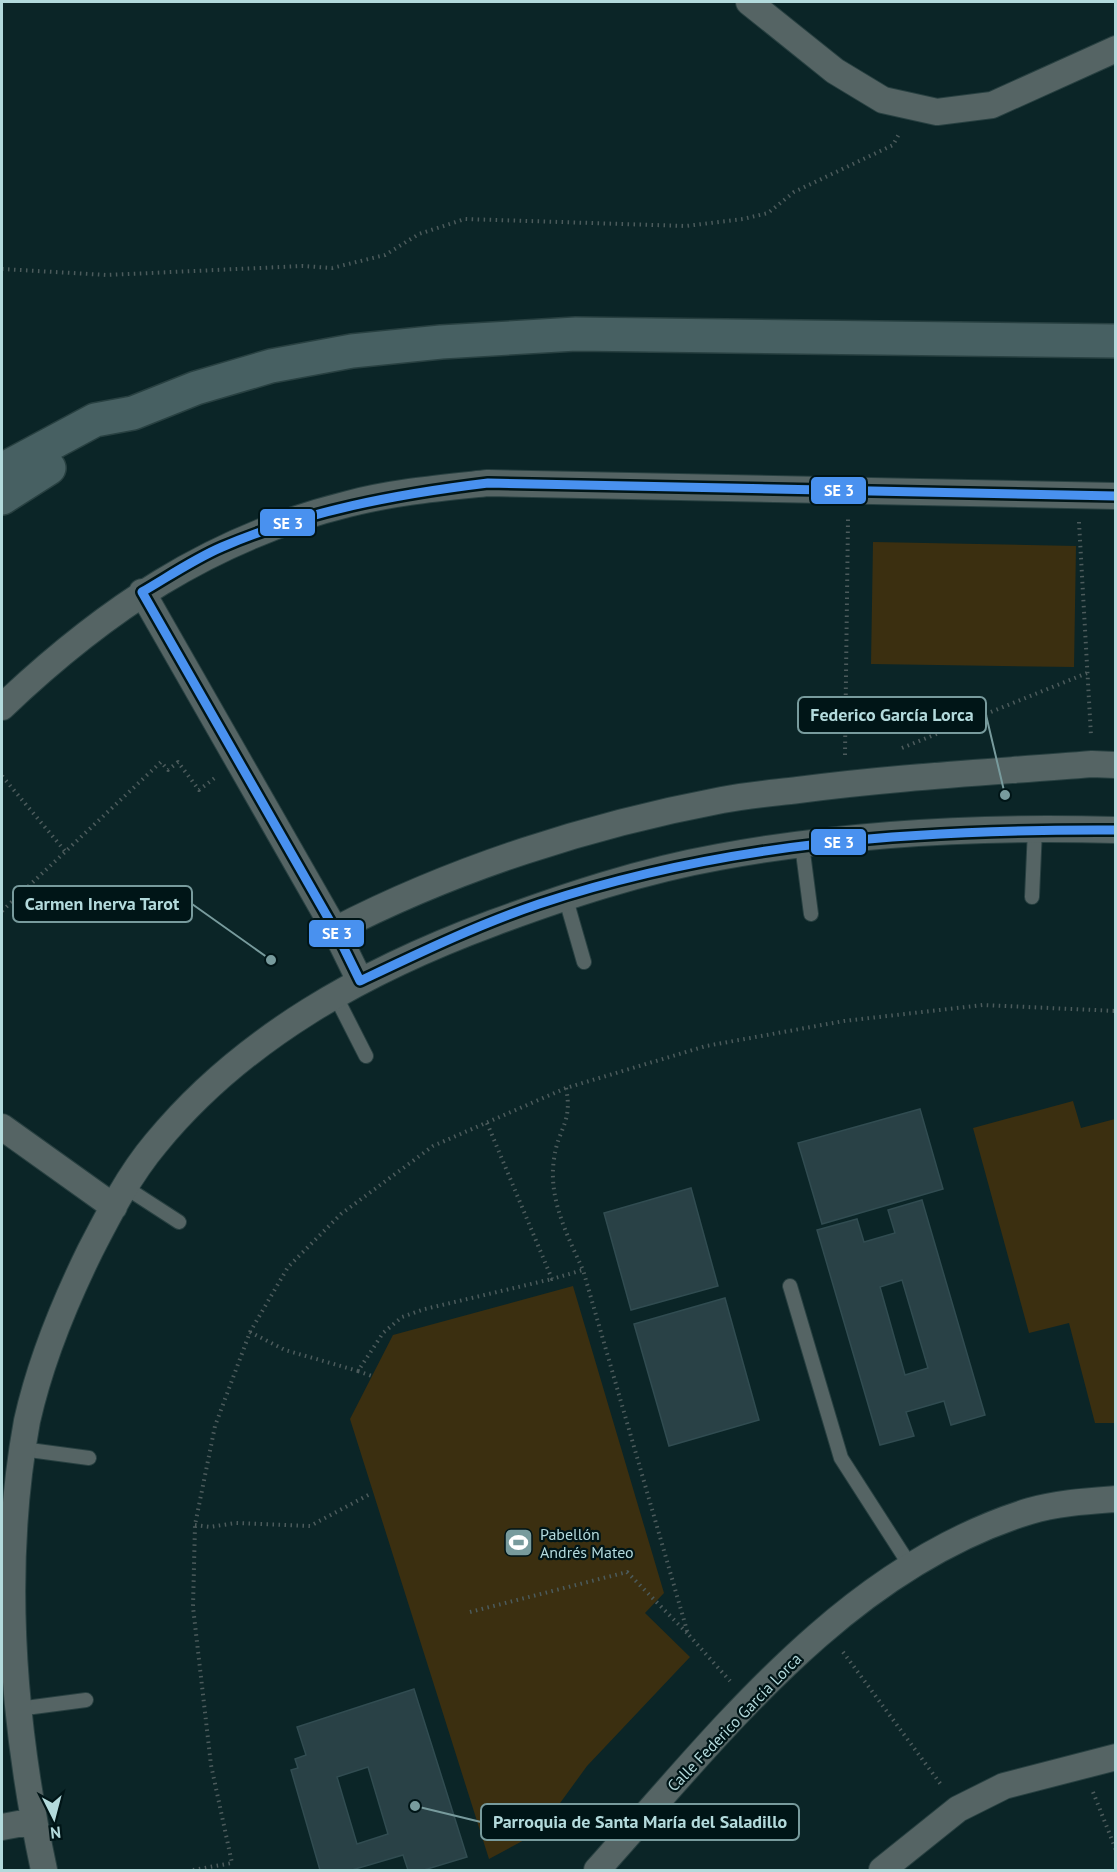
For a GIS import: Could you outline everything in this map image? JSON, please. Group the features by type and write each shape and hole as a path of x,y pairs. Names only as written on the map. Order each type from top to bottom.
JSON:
{"highway":[{"path":"2,471 95,420 134,413 196,388 272,366 352,351 441,342 576,334 1113,340"},
{"path":"2,498 104,436 134,413"}],"street":[{"path":"749,2 835,71 883,100 936,111 992,105 1116,49"},
{"path":"2,707 54,657 142,592 220,548 262,531 347,504 414,491 488,483 1116,496"},
{"path":"142,592 335,930 360,981"},
{"path":"335,930 380,907 604,826 723,799 845,784 1104,764"},
{"path":"44,1870 34,1821 13,1656 11,1557 14,1506 28,1417 65,1308 120,1197 152,1147 216,1079 249,1052 360,981 434,945 565,896 717,857 802,845 918,832 1035,829 1116,830"},
{"path":"2,1127 120,1197"},
{"name":"Calle Federico García Lorca","path":"597,1870 750,1702 795,1657 889,1580 957,1541 1033,1510 1116,1499"},
{"path":"882,1870 958,1809 1004,1786 1116,1757"},
{"path":"2,1827 34,1821"}],"lane":[{"path":"1032,897 1035,829"},
{"path":"802,845 811,914"},
{"path":"565,896 584,962"},
{"path":"335,996 366,1056"},
{"path":"120,1197 179,1222"},
{"path":"790,1286 841,1458 911,1567"},
{"path":"22,1449 90,1458"},
{"path":"18,1709 86,1700"}],"path":[{"path":"2,269 107,275 303,266 332,268 385,255 419,234 465,219 686,226 743,219 768,213 794,192 893,145 914,106"},
{"path":"845,784 849,491"},
{"path":"1078,495 1088,673 1104,764"},
{"path":"900,749 1088,673"},
{"path":"2,911 162,762 168,770 177,762 199,790 239,761"},
{"path":"2,776 65,851"},
{"path":"193,1870 232,1863 211,1765 193,1608 195,1525 215,1426 250,1332 288,1267 341,1214 433,1146 566,1088 706,1046 844,1021 983,1005 1116,1011"},
{"path":"566,1088 570,1105 568,1122 558,1138 553,1160 554,1191 559,1216 583,1270 688,1634"},
{"path":"487,1123 552,1279"},
{"path":"358,1371 383,1333 402,1317 425,1308 583,1270"},
{"path":"250,1332 285,1350 372,1376"},
{"path":"195,1525 210,1527 235,1523 310,1526 372,1493"},
{"path":"470,1612 627,1572 750,1702"},
{"path":"826,1630 958,1809"},
{"path":"1082,1764 1116,1850"}],"shaded area":[{"path":"873,542 1076,546 1074,667 871,664"},
{"path":"1073,1101 1081,1128 1115,1119 1115,1423 1095,1423 1069,1323 1029,1333 973,1128"},
{"name":"Pabellón Andrés Mateo","path":"573,1286 664,1593 645,1613 690,1657 587,1766 539,1832 489,1859 350,1419 393,1335"}],"building":[{"path":"920,1109 943,1189 822,1224 798,1143"},
{"path":"691,1188 718,1286 631,1310 604,1213"},
{"path":"922,1200 985,1415 951,1425 944,1401 906,1412 914,1436 880,1445 817,1230 857,1219 864,1242 895,1233 888,1210","holes":["902,1280 928,1368 905,1375 880,1287"]},
{"path":"725,1298 759,1420 669,1446 634,1324"},
{"path":"414,1689 467,1857 424,1870 408,1870 403,1855 352,1870 320,1870 291,1770 298,1768 295,1759 306,1755 297,1727","holes":["368,1767 388,1834 357,1844 337,1777"]}],"transit line":[{"path":"1116,496 488,483 386,499 286,523 212,552 142,592 335,930 360,981 448,940 516,912 609,883 680,866 824,843 896,837 969,832 1116,830"}],"place":[{"name":"Federico García Lorca","path":"1005,795"},
{"name":"Carmen Inerva Tarot","path":"271,960"},
{"name":"Pabellón Andrés Mateo","path":"519,1543"},
{"name":"Parroquia de Santa María del Saladillo","path":"415,1806"}]}
